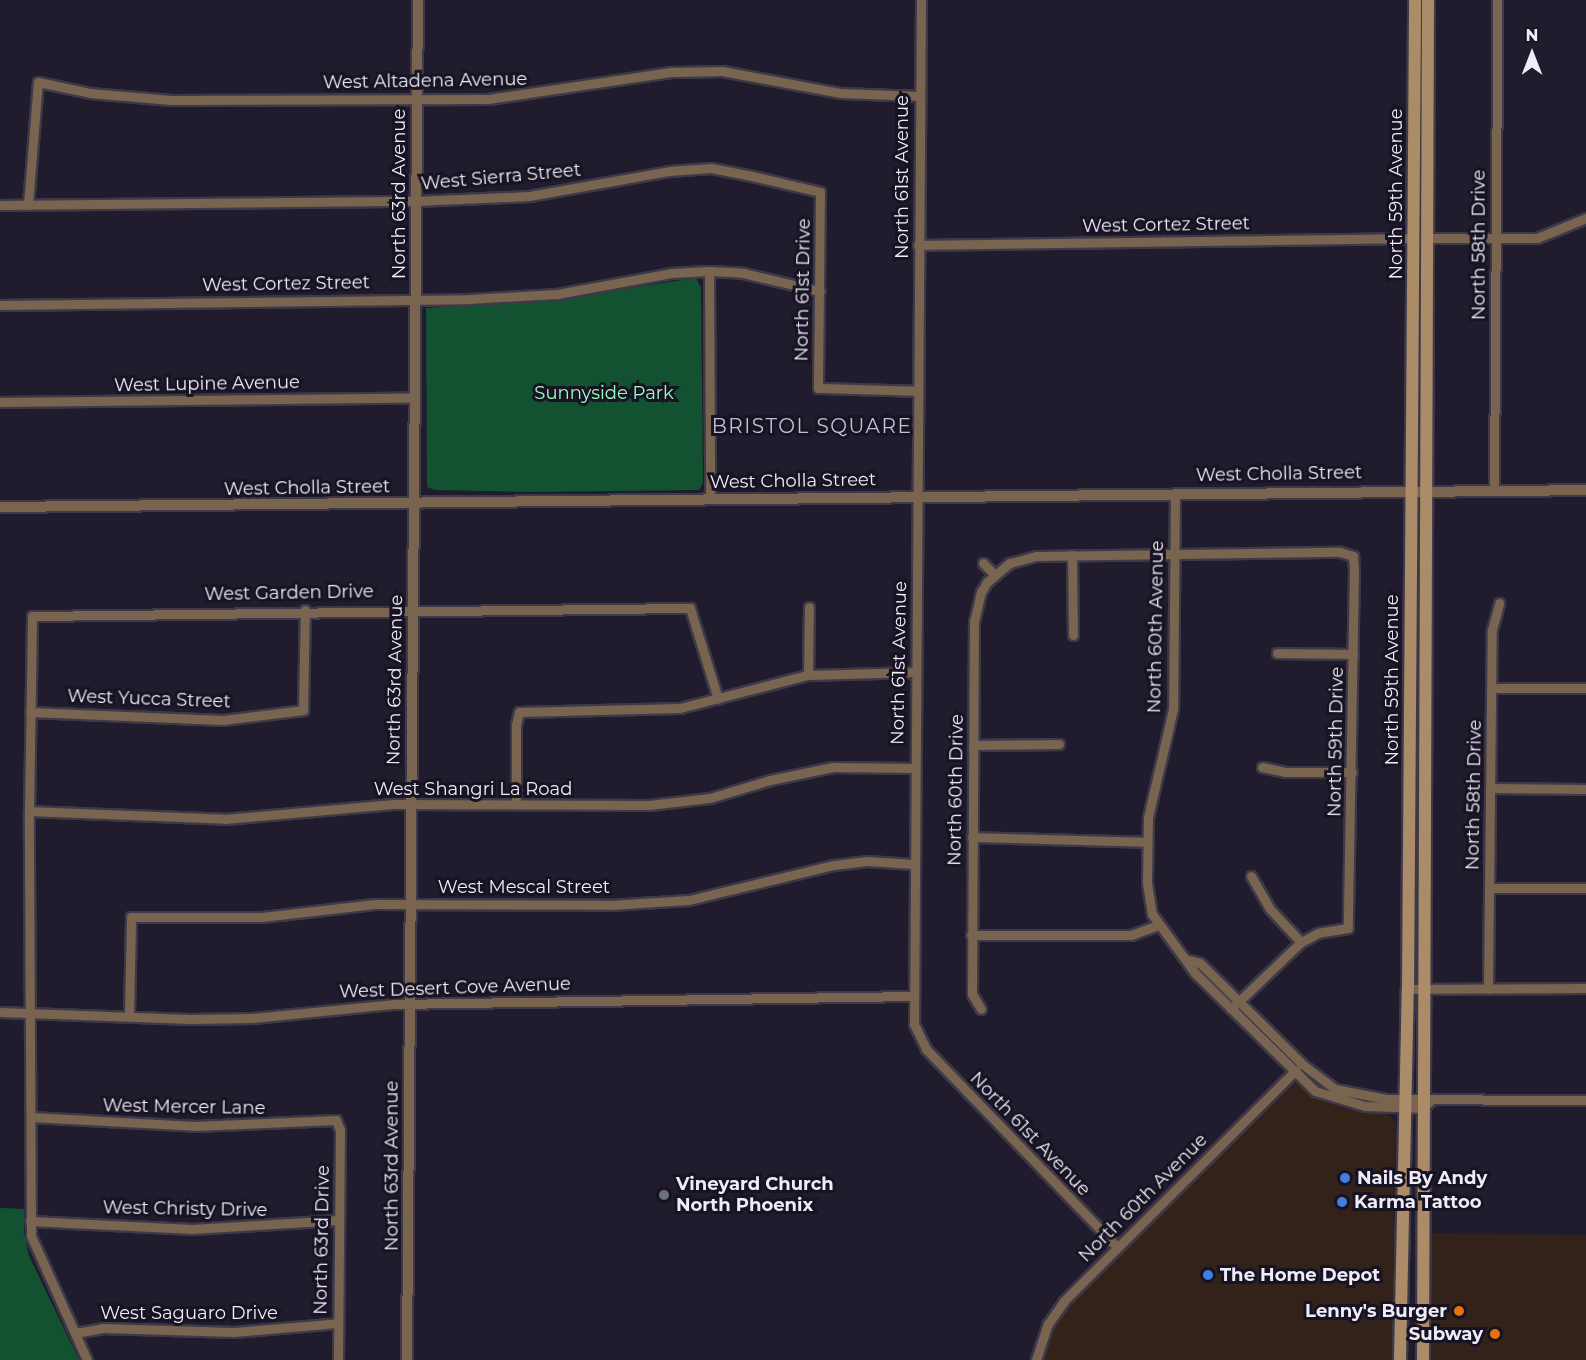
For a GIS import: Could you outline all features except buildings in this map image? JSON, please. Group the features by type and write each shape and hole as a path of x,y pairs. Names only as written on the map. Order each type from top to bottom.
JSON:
{"main road":[{"name":"North 59th Avenue","path":"1400,1360 1408,989 1415,0"},
{"name":"North 59th Avenue","path":"1423,1360 1426,1102 1423,989 1428,0"}],"street":[{"name":"North 63rd Avenue","path":"406,1360 418,0"},
{"name":"North 61st Avenue","path":"921,0 912,996 914,1024 926,1049 1116,1246"},
{"name":"North 58th Drive","path":"1494,489 1497,0"},
{"name":"West Altadena Avenue","path":"28,205 38,82 90,93 171,100 417,100 544,94 648,75 694,71 749,75 841,93 919,96"},
{"name":"West Sierra Street","path":"0,205 416,201 529,196 669,171 711,168 820,192"},
{"name":"North 61st Drive","path":"820,192 818,388 918,391"},
{"path":"1428,238 1537,238 1586,218"},
{"name":"West Cortez Street","path":"918,245 1413,238"},
{"name":"West Cortez Street","path":"0,305 415,299 557,294 671,273 709,271 743,273 820,291"},
{"path":"709,271 710,498"},
{"name":"West Lupine Avenue","path":"0,402 414,398"},
{"name":"West Cholla Street","path":"0,507 1412,489 1586,490"},
{"name":"North 60th Avenue","path":"1175,493 1173,709 1150,799 1147,842 1148,901 1158,925 1189,960 1196,973 1293,1073"},
{"name":"North 59th Drive","path":"1175,554 1340,552 1353,556 1352,772 1348,928 1318,933 1301,942"},
{"path":"983,563 994,574 1023,558 1175,554"},
{"path":"1072,555 1073,635"},
{"name":"North 60th Drive","path":"981,1009 972,994 971,934 975,609 981,592 994,574"},
{"name":"North 58th Drive","path":"1488,988 1492,630 1499,603"},
{"path":"808,607 808,675"},
{"name":"West Garden Drive","path":"30,712 32,616 305,610 690,608 718,699"},
{"name":"West Yucca Street","path":"30,712 223,720 303,710 305,610"},
{"path":"1276,653 1353,654"},
{"path":"516,804 516,725 519,712 658,710 718,699 808,675 915,672"},
{"path":"1491,688 1586,688"},
{"path":"30,712 28,1012 31,1117 30,1221 35,1249 87,1360"},
{"path":"973,745 1059,744"},
{"name":"West Shangri La Road","path":"29,811 225,819 411,804 649,805 710,798 770,780 833,767 914,768"},
{"path":"1262,767 1285,772 1352,772"},
{"path":"1490,788 1586,789"},
{"path":"972,837 1147,842"},
{"name":"West Mescal Street","path":"129,1015 131,917 262,917 374,903 610,905 689,900 834,865 867,861 913,864"},
{"path":"1231,1009 1301,942 1270,909 1251,876"},
{"path":"1489,888 1586,888"},
{"path":"971,934 1117,936 1131,935 1158,925"},
{"name":"North 60th Avenue","path":"1036,1360 1038,1344 1055,1312 1116,1246 1302,1064 1200,963 1189,960"},
{"path":"1408,989 1586,988"},
{"name":"West Desert Cove Avenue","path":"0,1012 253,1017 356,1005 409,1003 912,996"},
{"path":"1302,1064 1335,1089 1405,1103"},
{"path":"1293,1073 1315,1091 1335,1100 1405,1103 1586,1100"},
{"name":"West Mercer Lane","path":"31,1117 195,1126 336,1120"},
{"name":"North 63rd Drive","path":"336,1120 340,1130 338,1360"},
{"name":"West Christy Drive","path":"30,1221 192,1229 339,1220"},
{"name":"West Saguaro Drive","path":"75,1333 102,1328 234,1332 338,1323"}],"shaded area":[{"path":"1294,1083 1345,1109 1387,1114 1396,1121 1392,1360 1041,1360 1048,1334 1063,1309"},
{"path":"1430,1233 1586,1235 1586,1360 1431,1360"}],"green space":[{"name":"Sunnyside Park","path":"696,278 701,288 703,483 699,490 529,492 435,490 427,487 426,308 545,301"},
{"path":"0,1208 24,1209 24,1233 29,1256 79,1360 0,1360"}],"place":[{"name":"Nails By Andy","path":"1345,1178"},
{"name":"Vineyard Church North Phoenix","path":"664,1195"},
{"name":"Karma Tattoo","path":"1342,1202"},
{"name":"The Home Depot","path":"1208,1275"},
{"name":"Lenny's Burger","path":"1459,1311"},
{"name":"Subway","path":"1495,1334"}],"district":[{"name":"BRISTOL SQUARE","path":"812,426"}]}
